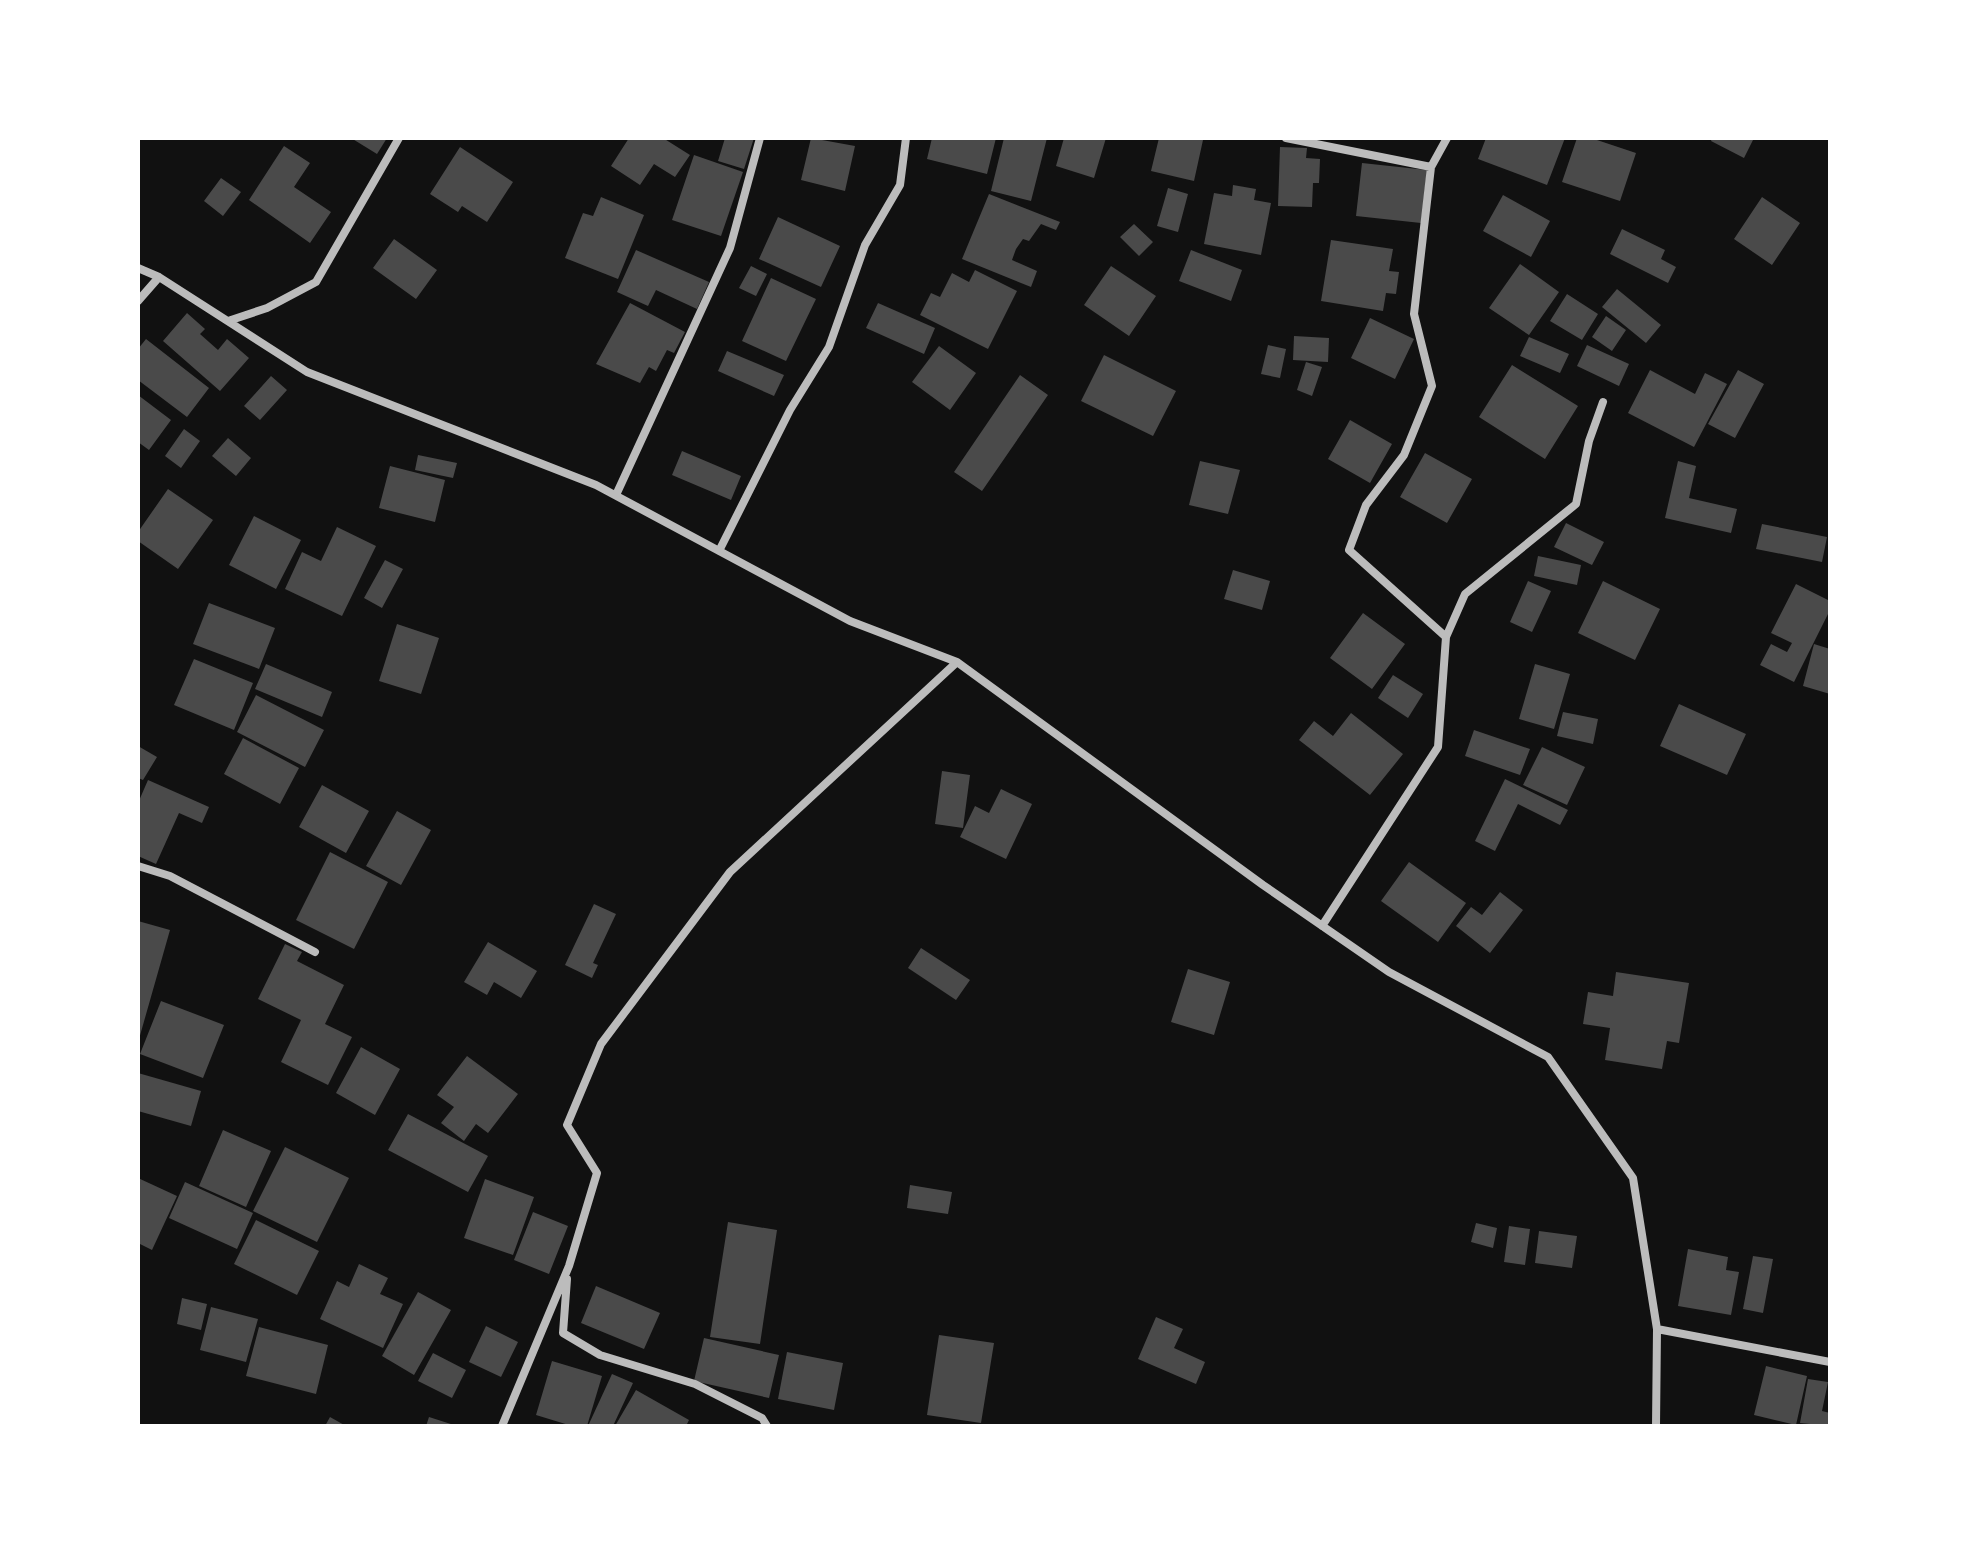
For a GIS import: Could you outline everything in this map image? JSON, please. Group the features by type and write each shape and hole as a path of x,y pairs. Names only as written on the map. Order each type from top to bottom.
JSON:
{"street":[{"path":"228,321 267,308 316,282 399,138"},
{"path":"616,495 730,248 760,138"},
{"path":"719,551 790,410 829,347 865,245 900,185 906,138"},
{"path":"1286,138 1431,167"},
{"path":"1446,637 1349,550 1366,505 1404,455 1432,386 1414,314 1431,167 1447,138"},
{"path":"138,268 159,277 307,372 616,495 850,621 957,662 1389,972 1548,1057 1633,1178 1657,1329 1656,1426"},
{"path":"138,301 159,277"},
{"path":"1322,926 1438,747 1446,637 1465,594 1576,504 1589,441 1603,402"},
{"path":"502,1426 569,1266 597,1173 567,1125 601,1044 730,872 957,662"},
{"path":"138,866 170,876 315,952"},
{"path":"569,1266 563,1333 600,1355 695,1384 762,1418 767,1426"},
{"path":"1657,1329 1830,1362"}],"building":[{"path":"351,138 387,138 377,154"},
{"path":"629,138 663,138 690,155 675,177 654,164 640,185 611,166"},
{"path":"725,138 754,138 744,169 718,161"},
{"path":"811,138 855,146 845,191 801,180"},
{"path":"932,138 996,138 987,174 927,159"},
{"path":"1004,138 1047,138 1031,201 991,191"},
{"path":"1064,138 1106,138 1094,178 1056,166"},
{"path":"1159,138 1203,140 1194,181 1151,171"},
{"path":"1486,138 1565,138 1547,185 1478,159"},
{"path":"1577,138 1591,138 1636,153 1620,201 1562,182"},
{"path":"1712,138 1754,138 1744,158 1711,141"},
{"path":"284,146 310,163 294,187 331,212 310,243 249,200"},
{"path":"460,147 513,182 487,222 462,206 458,212 430,194"},
{"path":"1280,147 1307,148 1306,158 1320,159 1319,183 1313,183 1312,207 1278,206"},
{"path":"694,155 743,172 721,236 672,220"},
{"path":"1362,163 1427,170 1421,223 1356,216"},
{"path":"221,178 241,192 223,216 204,201"},
{"path":"1233,185 1256,189 1254,200 1271,203 1261,255 1204,244 1214,193 1232,196"},
{"path":"1168,188 1188,194 1178,232 1157,226"},
{"path":"989,194 1060,222 1056,230 1041,224 1029,241 1023,239 1016,249 1012,260 1037,271 1031,287 962,259"},
{"path":"1503,195 1550,221 1531,257 1483,231"},
{"path":"601,197 644,215 618,279 565,258 583,213 593,216"},
{"path":"1762,197 1800,223 1772,265 1734,239"},
{"path":"778,217 840,246 821,287 759,259"},
{"path":"1134,224 1153,242 1139,256 1120,237"},
{"path":"1622,229 1665,250 1661,259 1676,267 1668,283 1610,254"},
{"path":"394,239 437,270 416,299 373,268"},
{"path":"1331,240 1393,249 1389,271 1399,272 1396,294 1386,293 1383,311 1321,301"},
{"path":"636,250 709,282 697,309 656,290 648,306 617,292"},
{"path":"1191,250 1242,270 1231,301 1179,281"},
{"path":"1520,264 1559,292 1529,335 1489,308"},
{"path":"751,266 767,274 756,296 739,288"},
{"path":"1111,266 1156,296 1129,336 1084,305"},
{"path":"975,270 1017,291 988,349 920,315 931,293 940,297 952,273 969,282"},
{"path":"771,278 816,299 786,361 742,341"},
{"path":"1617,289 1661,325 1646,343 1602,307"},
{"path":"1567,294 1598,314 1582,340 1550,321"},
{"path":"630,303 685,332 674,353 667,350 656,371 649,367 640,383 596,364"},
{"path":"878,303 935,328 924,354 866,328"},
{"path":"187,313 205,329 200,334 218,350 227,339 249,358 220,391 163,341"},
{"path":"1606,316 1626,330 1612,351 1592,337"},
{"path":"1370,318 1414,339 1395,379 1351,358"},
{"path":"1294,336 1329,338 1328,362 1293,360"},
{"path":"1529,337 1569,354 1560,373 1520,356"},
{"path":"146,339 209,388 187,417 138,380 138,349"},
{"path":"1268,345 1286,349 1280,378 1261,374"},
{"path":"1587,345 1629,364 1619,386 1577,366"},
{"path":"939,346 976,373 950,410 912,382"},
{"path":"727,351 784,375 774,396 718,371"},
{"path":"1104,355 1176,391 1153,436 1081,401"},
{"path":"1306,362 1322,367 1312,396 1297,390"},
{"path":"1512,365 1578,406 1545,459 1479,417"},
{"path":"1650,370 1695,394 1705,373 1727,384 1694,447 1628,413"},
{"path":"1738,370 1764,384 1735,438 1708,424"},
{"path":"1020,375 1048,395 982,491 954,472"},
{"path":"271,376 287,390 260,420 244,406"},
{"path":"138,395 171,420 149,450 138,442"},
{"path":"1350,420 1392,444 1370,483 1328,459"},
{"path":"184,429 200,441 181,468 165,456"},
{"path":"228,438 251,458 236,476 212,456"},
{"path":"682,451 741,476 731,500 672,475"},
{"path":"1425,453 1472,479 1447,523 1400,497"},
{"path":"418,455 457,463 453,478 415,470"},
{"path":"1200,461 1240,470 1228,514 1189,505"},
{"path":"1678,461 1696,466 1689,498 1737,509 1731,533 1665,518"},
{"path":"390,466 445,480 435,522 379,508"},
{"path":"168,489 213,520 178,569 138,541 138,532"},
{"path":"254,516 301,540 276,589 229,565"},
{"path":"1566,523 1604,542 1592,565 1554,547"},
{"path":"1762,524 1827,537 1822,562 1756,549"},
{"path":"337,527 376,546 342,616 285,589 302,552 321,561"},
{"path":"1538,556 1581,565 1577,585 1534,576"},
{"path":"385,560 403,569 382,608 364,598"},
{"path":"1233,570 1270,581 1262,610 1224,599"},
{"path":"1528,581 1551,591 1532,632 1510,622"},
{"path":"1603,581 1660,609 1635,660 1578,633"},
{"path":"1796,584 1830,601 1830,610 1794,682 1760,665 1771,644 1787,652 1792,643 1771,633"},
{"path":"209,603 275,628 259,669 193,644"},
{"path":"1363,613 1405,644 1372,689 1330,658"},
{"path":"397,624 439,638 421,694 379,681"},
{"path":"1814,644 1830,649 1830,694 1803,686"},
{"path":"194,659 253,683 234,730 174,705"},
{"path":"266,664 332,692 322,717 255,689"},
{"path":"1535,664 1570,674 1554,729 1519,719"},
{"path":"1393,675 1423,694 1408,718 1378,698"},
{"path":"256,695 324,730 305,767 237,732"},
{"path":"1679,704 1746,734 1727,775 1660,746"},
{"path":"1563,712 1598,719 1593,744 1557,736"},
{"path":"1351,713 1403,754 1370,795 1299,740 1314,721 1333,736"},
{"path":"1474,730 1530,749 1520,775 1465,756"},
{"path":"243,738 299,768 280,804 224,774"},
{"path":"138,746 157,757 143,780 138,778"},
{"path":"1542,747 1585,767 1567,805 1523,785"},
{"path":"942,771 970,775 963,828 935,824"},
{"path":"1505,779 1568,810 1560,825 1518,804 1495,851 1475,841"},
{"path":"148,780 209,807 202,823 179,813 156,864 138,856 138,803"},
{"path":"322,785 369,811 346,853 299,827"},
{"path":"1001,789 1032,804 1006,859 960,837 975,806 989,813"},
{"path":"397,811 431,830 401,885 366,866"},
{"path":"330,852 388,882 354,949 296,920"},
{"path":"1409,862 1466,903 1438,942 1381,901"},
{"path":"1500,892 1523,910 1490,953 1456,926 1471,907 1482,915"},
{"path":"594,904 616,914 593,963 598,965 592,978 565,965"},
{"path":"138,921 170,930 139,1039 138,1039"},
{"path":"488,942 537,971 521,998 494,982 487,995 464,982"},
{"path":"285,944 302,952 297,961 344,985 325,1024 352,1037 328,1085 281,1062 301,1020 258,999"},
{"path":"921,948 970,980 956,1000 908,968"},
{"path":"1188,969 1230,982 1214,1035 1171,1022"},
{"path":"1616,972 1689,983 1679,1043 1667,1041 1662,1069 1605,1060 1610,1028 1583,1024 1588,992 1613,996"},
{"path":"161,1001 224,1025 203,1078 140,1054"},
{"path":"361,1047 400,1069 375,1115 336,1093"},
{"path":"467,1056 518,1094 488,1133 476,1124 464,1141 441,1123 454,1107 437,1095"},
{"path":"138,1073 201,1091 191,1126 138,1111"},
{"path":"408,1114 488,1156 468,1192 388,1150"},
{"path":"223,1130 271,1151 246,1207 199,1186"},
{"path":"285,1147 349,1178 317,1242 253,1211"},
{"path":"138,1178 177,1196 152,1250 138,1243"},
{"path":"485,1179 534,1197 513,1255 464,1238"},
{"path":"185,1182 253,1213 237,1249 169,1218"},
{"path":"910,1185 952,1192 948,1214 907,1208"},
{"path":"533,1212 568,1226 549,1274 514,1260"},
{"path":"256,1220 319,1251 297,1295 234,1264"},
{"path":"728,1222 777,1230 760,1344 710,1337"},
{"path":"1476,1223 1497,1228 1493,1248 1471,1242"},
{"path":"1509,1226 1530,1229 1525,1265 1504,1262"},
{"path":"1539,1231 1577,1236 1572,1268 1535,1263"},
{"path":"1688,1249 1728,1257 1726,1270 1739,1272 1731,1315 1678,1306"},
{"path":"1753,1256 1773,1259 1763,1313 1743,1309"},
{"path":"359,1264 388,1278 380,1294 403,1304 383,1348 320,1319 337,1281 349,1287"},
{"path":"596,1286 660,1313 644,1349 581,1323"},
{"path":"418,1292 451,1310 414,1375 382,1356"},
{"path":"182,1298 207,1304 201,1330 177,1324"},
{"path":"211,1307 258,1319 246,1362 200,1350"},
{"path":"1156,1317 1183,1329 1174,1348 1205,1362 1196,1384 1138,1359"},
{"path":"486,1326 518,1342 501,1377 469,1362"},
{"path":"259,1327 328,1345 316,1394 246,1376"},
{"path":"939,1335 994,1343 981,1423 927,1415"},
{"path":"704,1338 779,1355 769,1398 694,1381"},
{"path":"787,1352 843,1363 834,1410 778,1399"},
{"path":"433,1353 466,1370 452,1398 418,1381"},
{"path":"552,1361 602,1376 587,1426 572,1426 536,1415"},
{"path":"1766,1366 1807,1376 1796,1425 1754,1415"},
{"path":"612,1374 633,1383 613,1426 588,1426"},
{"path":"1808,1379 1828,1382 1822,1411 1830,1413 1830,1426 1800,1423"},
{"path":"636,1390 689,1420 686,1426 615,1426"},
{"path":"330,1417 346,1426 325,1426"},
{"path":"429,1417 454,1425 454,1426 426,1426"}]}
